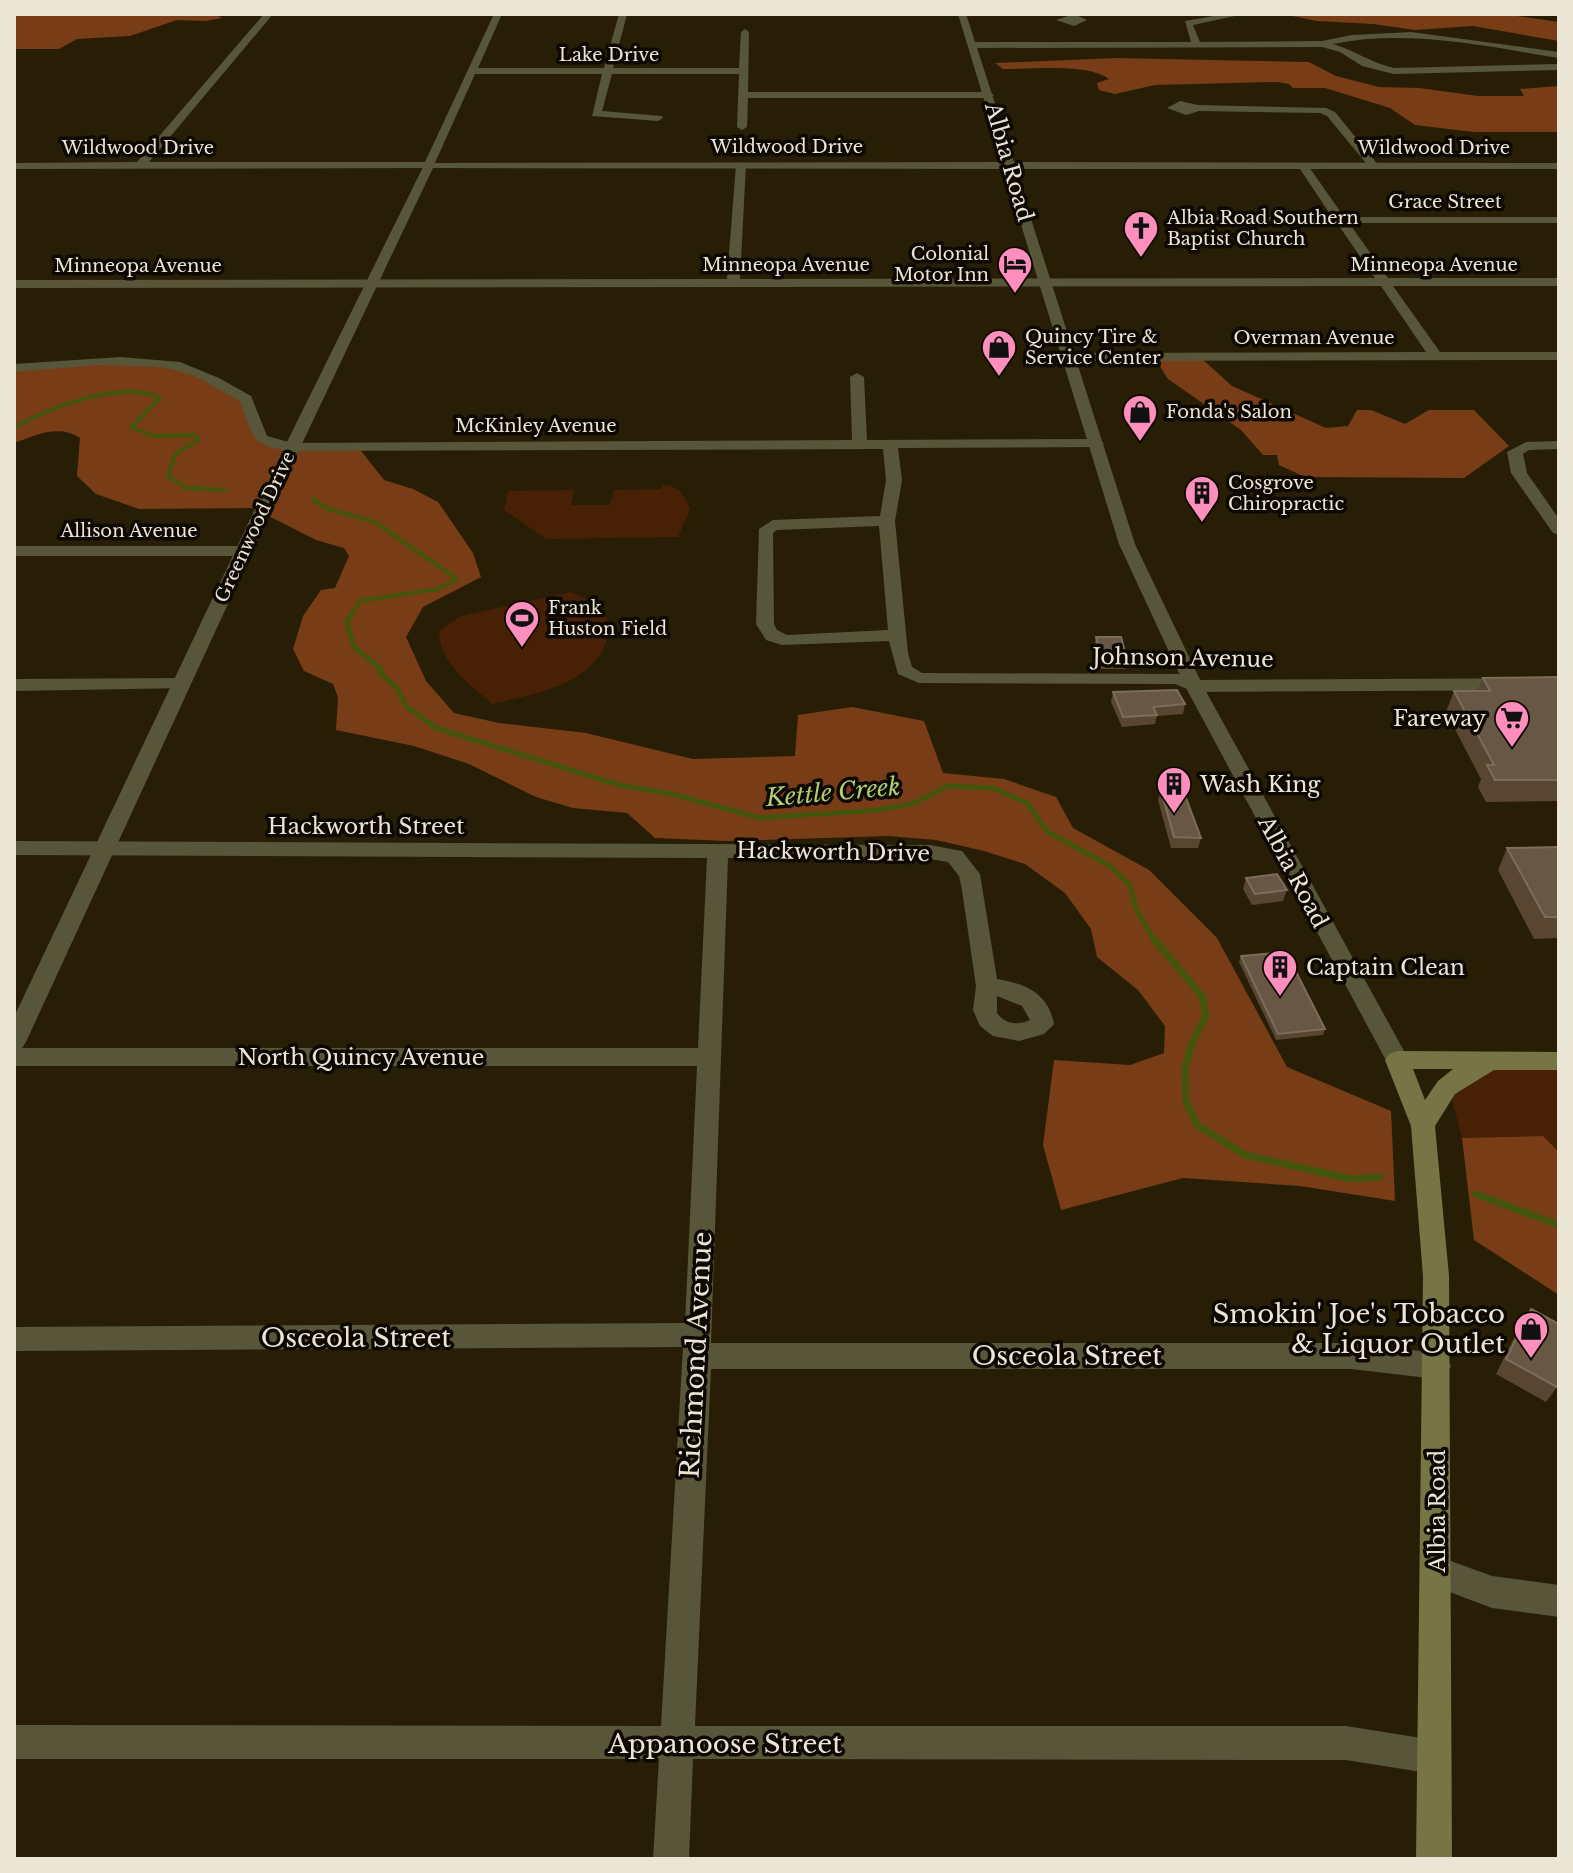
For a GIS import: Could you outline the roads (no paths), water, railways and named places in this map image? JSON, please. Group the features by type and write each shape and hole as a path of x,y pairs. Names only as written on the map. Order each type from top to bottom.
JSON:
{"main road":[{"path":"1397,1060 1559,1061"},
{"name":"Albia Road","path":"1397,1060 1423,1126 1436,1276 1434,1859"},
{"path":"1423,1126 1438,1098 1456,1076 1496,1060"}],"street":[{"path":"140,166 269,14"},
{"name":"Greenwood Drive","path":"14,1042 498,14"},
{"path":"623,14 596,114 658,118"},
{"name":"Albia Road","path":"962,14 1127,544 1194,686 1397,1060"},
{"path":"1197,45 1188,23 1240,14"},
{"path":"1074,23 1085,44"},
{"path":"742,127 745,32"},
{"path":"973,45 1322,44 1368,34 1406,33 1559,55"},
{"path":"1322,44 1343,50 1365,64 1394,71 1559,67"},
{"name":"Lake Drive","path":"473,71 745,71"},
{"path":"744,95 989,95"},
{"path":"1198,108 1322,110 1331,114 1374,166"},
{"path":"733,283 741,165"},
{"name":"Wildwood Drive","path":"14,166 1559,166"},
{"path":"1303,166 1435,355"},
{"name":"Grace Street","path":"1188,220 1559,220"},
{"name":"Minneopa Avenue","path":"14,284 1559,282"},
{"name":"Overman Avenue","path":"1070,357 1559,356"},
{"name":"McKinley Avenue","path":"14,368 79,363 178,365 213,378 246,399 257,435 264,442 292,447 1097,443"},
{"path":"857,377 860,446"},
{"path":"1559,445 1526,446 1515,452 1519,473 1559,530"},
{"path":"887,521 773,525 765,532 767,633 778,640 897,635 887,521 894,480 890,446"},
{"name":"Allison Avenue","path":"14,551 244,551"},
{"name":"Johnson Avenue","path":"897,635 904,670 919,678 1178,679 1194,686 1559,684"},
{"path":"14,685 181,684"},
{"name":"Hackworth Street","path":"14,848 718,850"},
{"name":"Hackworth Drive","path":"718,850 930,852 955,856 969,874 973,890 987,986"},
{"name":"Richmond Avenue","path":"671,1859 698,1346 718,850"},
{"name":"North Quincy Avenue","path":"14,1057 709,1057"},
{"name":"Osceola Street","path":"14,1339 1351,1356 1437,1366"},
{"path":"1437,1572 1492,1592 1559,1601"},
{"name":"Appanoose Street","path":"14,1742 676,1745 1346,1743 1434,1757"}],"waterway":[{"name":"Kettle Creek","path":"14,428 46,412 86,398 126,392 144,393 160,398 131,427 153,436 194,435 199,439 175,454 168,476 187,488 226,490"},
{"name":"Kettle Creek","path":"312,499 326,508 375,522 457,579 438,589 360,601 351,615"},
{"name":"Kettle Creek","path":"352,613 347,622 354,647 381,669 379,672 397,688 406,706 436,728 619,785 672,794 760,818 879,810 912,804 948,786 993,788 1027,803 1048,832 1110,866 1130,885 1136,909 1154,940"},
{"name":"Kettle Creek","path":"1153,938 1202,996 1206,1016 1192,1043 1185,1067 1186,1101 1197,1125 1245,1155 1351,1179 1380,1177"},
{"name":"Kettle Creek","path":"1476,1194 1559,1225"}],"place":[{"name":"Albia Road Southern Baptist Church","path":"1141,259"},
{"name":"Colonial Motor Inn","path":"1015,295"},
{"name":"Quincy Tire & Service Center","path":"999,378"},
{"name":"Fonda's Salon","path":"1140,443"},
{"name":"Cosgrove Chiropractic","path":"1202,524"},
{"name":"Frank Huston Field","path":"522,649"},
{"name":"Fareway","path":"1512,749"},
{"name":"Wash King","path":"1174,815"},
{"name":"Captain Clean","path":"1280,998"},
{"name":"Smokin' Joe's Tobacco & Liquor Outlet","path":"1531,1360"}]}
